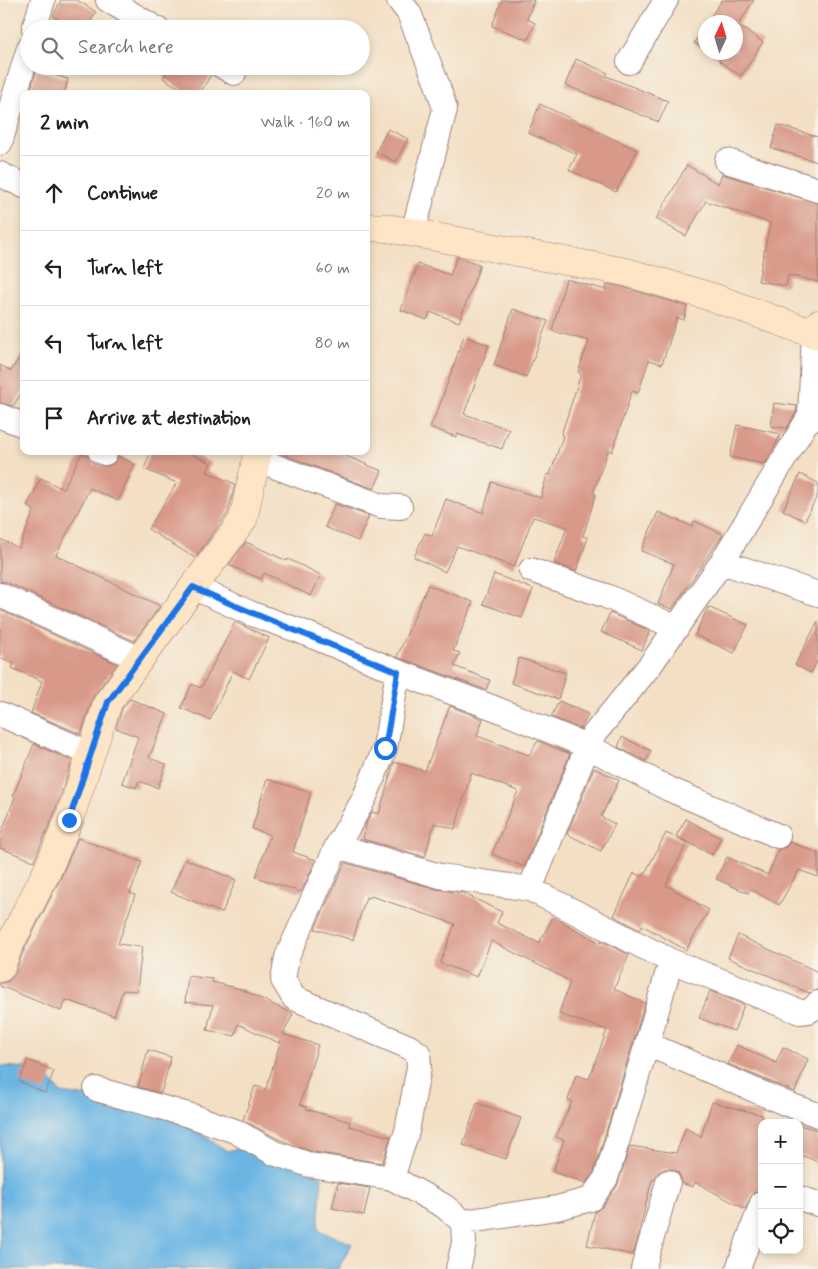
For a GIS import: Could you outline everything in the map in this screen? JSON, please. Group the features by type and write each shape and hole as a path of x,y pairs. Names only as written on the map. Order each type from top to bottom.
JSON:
{"street":[{"path":"36,20 42,0"},
{"path":"108,0 142,20"},
{"path":"399,0 408,13 437,84 445,109 413,233"},
{"path":"629,62 666,0"},
{"path":"0,143 21,75"},
{"path":"727,160 818,190"},
{"path":"0,174 20,184"},
{"path":"370,227 387,228 626,272 816,329 814,417 722,562 677,628 591,738 530,889"},
{"path":"0,416 20,424"},
{"path":"0,968 8,948 47,871 69,820 108,702 243,520 258,456 381,506 400,507"},
{"path":"722,562 818,594"},
{"path":"531,570 606,596 677,628"},
{"path":"193,587 252,614 300,631 398,672 588,746 669,789 778,836"},
{"path":"0,595 140,659"},
{"path":"392,1178 407,1131 420,1067 418,1054 409,1047 294,998 283,980 287,957 337,846 364,799 385,748 398,672"},
{"path":"0,714 91,754"},
{"path":"337,846 440,876 530,889 671,961 800,1012 808,1012 818,1004"},
{"path":"463,1222 557,1208 591,1199 606,1178 671,961"},
{"path":"647,1044 785,1113 818,1115"},
{"path":"96,1089 192,1116 235,1132 274,1153 310,1165 392,1178 444,1206 463,1222 464,1243 458,1269"},
{"path":"643,1269 668,1182"},
{"path":"803,1199 818,1204"},
{"path":"738,1269 760,1209"}],"water":[{"path":"0,1066 40,1069 61,1093 161,1108 227,1151 251,1145 322,1177 318,1230 352,1244 338,1269 0,1269"}],"building":[{"path":"61,0 77,0 96,12 91,20 59,20 53,16"},
{"path":"502,0 534,0 527,19 535,23 528,40 492,26"},
{"path":"722,0 754,0 743,17 743,15 712,15"},
{"path":"743,28 763,42 741,76 719,61 743,60"},
{"path":"698,37 698,45 694,43"},
{"path":"576,59 608,73 606,76 668,101 659,122 565,85"},
{"path":"35,75 54,75 68,79 65,90 30,90"},
{"path":"165,75 210,75 202,90 182,90 163,78"},
{"path":"540,104 637,150 616,192 569,170 577,154 528,133"},
{"path":"778,125 818,137 818,162 771,148"},
{"path":"388,129 408,139 396,162 376,152"},
{"path":"687,165 718,184 722,174 818,203 818,282 788,275 786,286 758,281 770,223 706,201 686,236 656,219"},
{"path":"457,257 480,265 459,322 430,312 427,320 401,310 418,264 450,275"},
{"path":"566,279 606,290 607,284 622,287 687,306 684,320 677,318 662,364 649,360 638,393 632,391 612,452 608,450 593,493 596,494 583,536 588,538 576,571 554,563 567,527 533,517 514,567 457,546 445,572 414,557 425,533 432,536 446,499 483,513 492,482 541,498 547,474 550,475 563,436 561,435 581,374 578,372 589,341 552,331"},
{"path":"513,309 548,321 526,377 494,365"},
{"path":"464,336 489,345 464,414 509,429 502,449 457,434 456,437 430,427 438,410"},
{"path":"20,357 20,395 13,406 0,403 0,365 11,371"},
{"path":"774,403 797,406 796,412 787,428 771,426"},
{"path":"737,425 781,434 765,464 730,457"},
{"path":"81,455 88,456 94,464 100,466 113,464 118,456 135,464 118,501 90,488 56,555 160,606 134,641 6,582 0,581 0,539 19,548 34,510 27,506 41,478 63,489"},
{"path":"149,455 193,455 211,463 207,472 235,484 228,513 195,558 148,529 177,483 144,469"},
{"path":"285,455 344,455 382,471 374,489"},
{"path":"800,474 818,483 818,494 805,521 783,510"},
{"path":"335,504 369,516 358,541 325,527"},
{"path":"658,512 692,526 694,521 723,534 672,609 658,604 674,564 641,551"},
{"path":"246,542 321,575 311,596 264,573 261,579 229,565"},
{"path":"494,574 533,589 522,618 483,604"},
{"path":"428,585 473,602 453,651 460,653 454,666 490,680 486,690 397,657"},
{"path":"708,607 748,625 734,653 695,635"},
{"path":"0,610 117,664 93,697 81,734 31,713 42,681 12,668 14,664 0,657"},
{"path":"610,613 650,631 642,650 601,632"},
{"path":"818,621 818,659 811,673 795,665"},
{"path":"235,622 269,638 249,679 233,671 210,720 181,708 192,684 201,688"},
{"path":"519,658 566,673 558,699 511,683"},
{"path":"130,699 167,714 149,758 166,764 158,788 139,781 136,788 122,783 138,737 116,728 122,709"},
{"path":"559,701 588,714 581,729 551,717"},
{"path":"450,706 483,719 477,736 529,755 538,741 570,754 524,867 492,854 518,791 471,773 455,829 434,823 425,857 363,839 367,821 372,812 379,814 394,762 425,771"},
{"path":"622,737 651,751 646,761 618,747"},
{"path":"34,744 72,761 54,814 34,861 0,848 0,837 15,797 13,796"},
{"path":"594,768 619,780 601,817 615,824 601,851 567,834"},
{"path":"267,779 311,793 293,852 316,860 301,892 256,877 270,835 252,829"},
{"path":"686,819 721,838 712,855 676,836"},
{"path":"666,833 687,843 666,885 709,910 686,950 642,925 640,930 614,916 634,873 643,877"},
{"path":"78,838 142,862 130,893 135,895 118,944 142,947 137,991 123,990 114,1016 66,1000 61,1011 0,986 0,983 9,981 15,974 22,954 61,877"},
{"path":"790,842 818,853 818,877 799,870 779,905 750,889 748,893 716,879 727,857 768,875 778,850 786,847"},
{"path":"185,859 236,880 222,913 171,892"},
{"path":"345,863 436,889 463,893 502,912 497,923 539,943 553,917 601,943 602,941 629,955 614,989 645,1003 594,1172 586,1183 553,1172 564,1140 556,1137 572,1101 568,1100 576,1075 589,1079 607,1030 559,1014 570,981 491,941 477,977 440,963 455,924 371,896 370,898 366,897 353,940 315,929"},
{"path":"738,935 818,972 818,990 809,993 728,958"},
{"path":"188,976 213,979 212,982 241,989 293,1014 283,1034 318,1045 300,1104 307,1107 306,1109 350,1122 349,1126 391,1137 382,1163 313,1152 280,1140 243,1120 255,1086 266,1089 281,1040 279,1043 238,1024 235,1036 207,1030 213,1005 185,1002"},
{"path":"710,991 744,1005 734,1031 699,1018"},
{"path":"737,1045 776,1063 783,1047 808,1059 795,1092 728,1064"},
{"path":"148,1050 171,1057 161,1093 138,1087"},
{"path":"28,1060 54,1071 45,1093 19,1081"},
{"path":"712,1102 762,1115 762,1119 758,1119 758,1191 753,1193 745,1209 695,1182 693,1187 681,1183 678,1172 672,1169 665,1169 659,1172 654,1180 652,1180 633,1255 587,1245 595,1212 602,1207 617,1186 630,1146 676,1153 686,1128 701,1137"},
{"path":"477,1103 521,1118 506,1159 463,1145"},
{"path":"803,1126 818,1130 818,1162 803,1156"},
{"path":"338,1183 370,1188 364,1215 332,1208"}],"route":[{"path":"69,820 108,702 193,587 252,614 300,631 398,672 385,748"}]}
